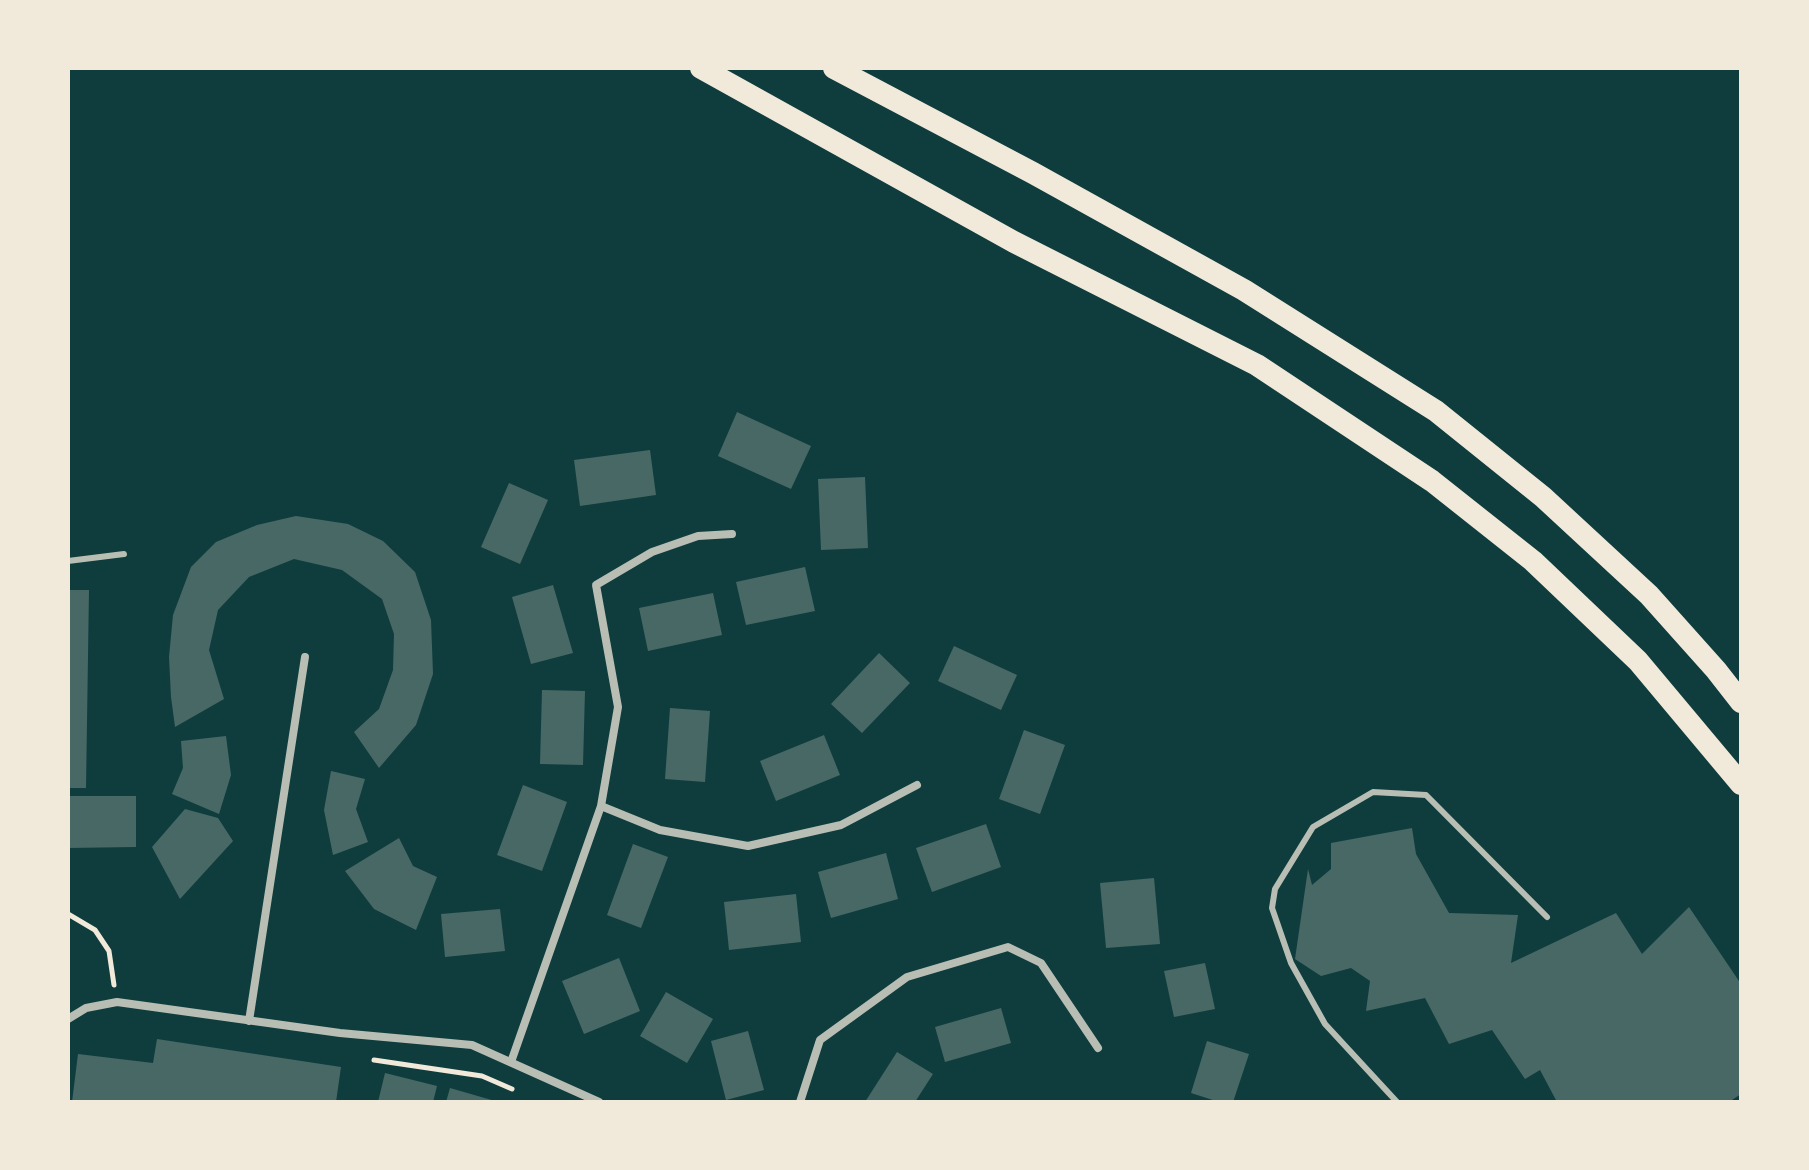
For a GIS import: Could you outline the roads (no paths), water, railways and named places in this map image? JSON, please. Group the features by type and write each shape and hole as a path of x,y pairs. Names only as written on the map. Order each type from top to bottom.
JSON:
{"highway":[{"path":"701,68 1014,242 1257,365 1432,481 1533,561 1638,661 1741,784"},
{"path":"834,68 1033,173 1244,290 1436,411 1543,497 1649,595 1741,702"}],"street":[{"path":"511,1062 601,806 618,707 596,585 652,552 698,536 732,534"},
{"path":"249,1021 305,657"},
{"path":"601,806 660,830 748,846 841,825 917,785"},
{"path":"800,1102 820,1040 907,977 1008,947 1041,963 1098,1048"},
{"path":"68,1019 86,1008 117,1002 340,1033 472,1045 599,1102"}],"lane":[{"path":"68,561 124,554"},
{"path":"1397,1102 1325,1024 1291,963 1272,908 1275,889 1313,827 1373,792 1426,795 1547,917"}]}
